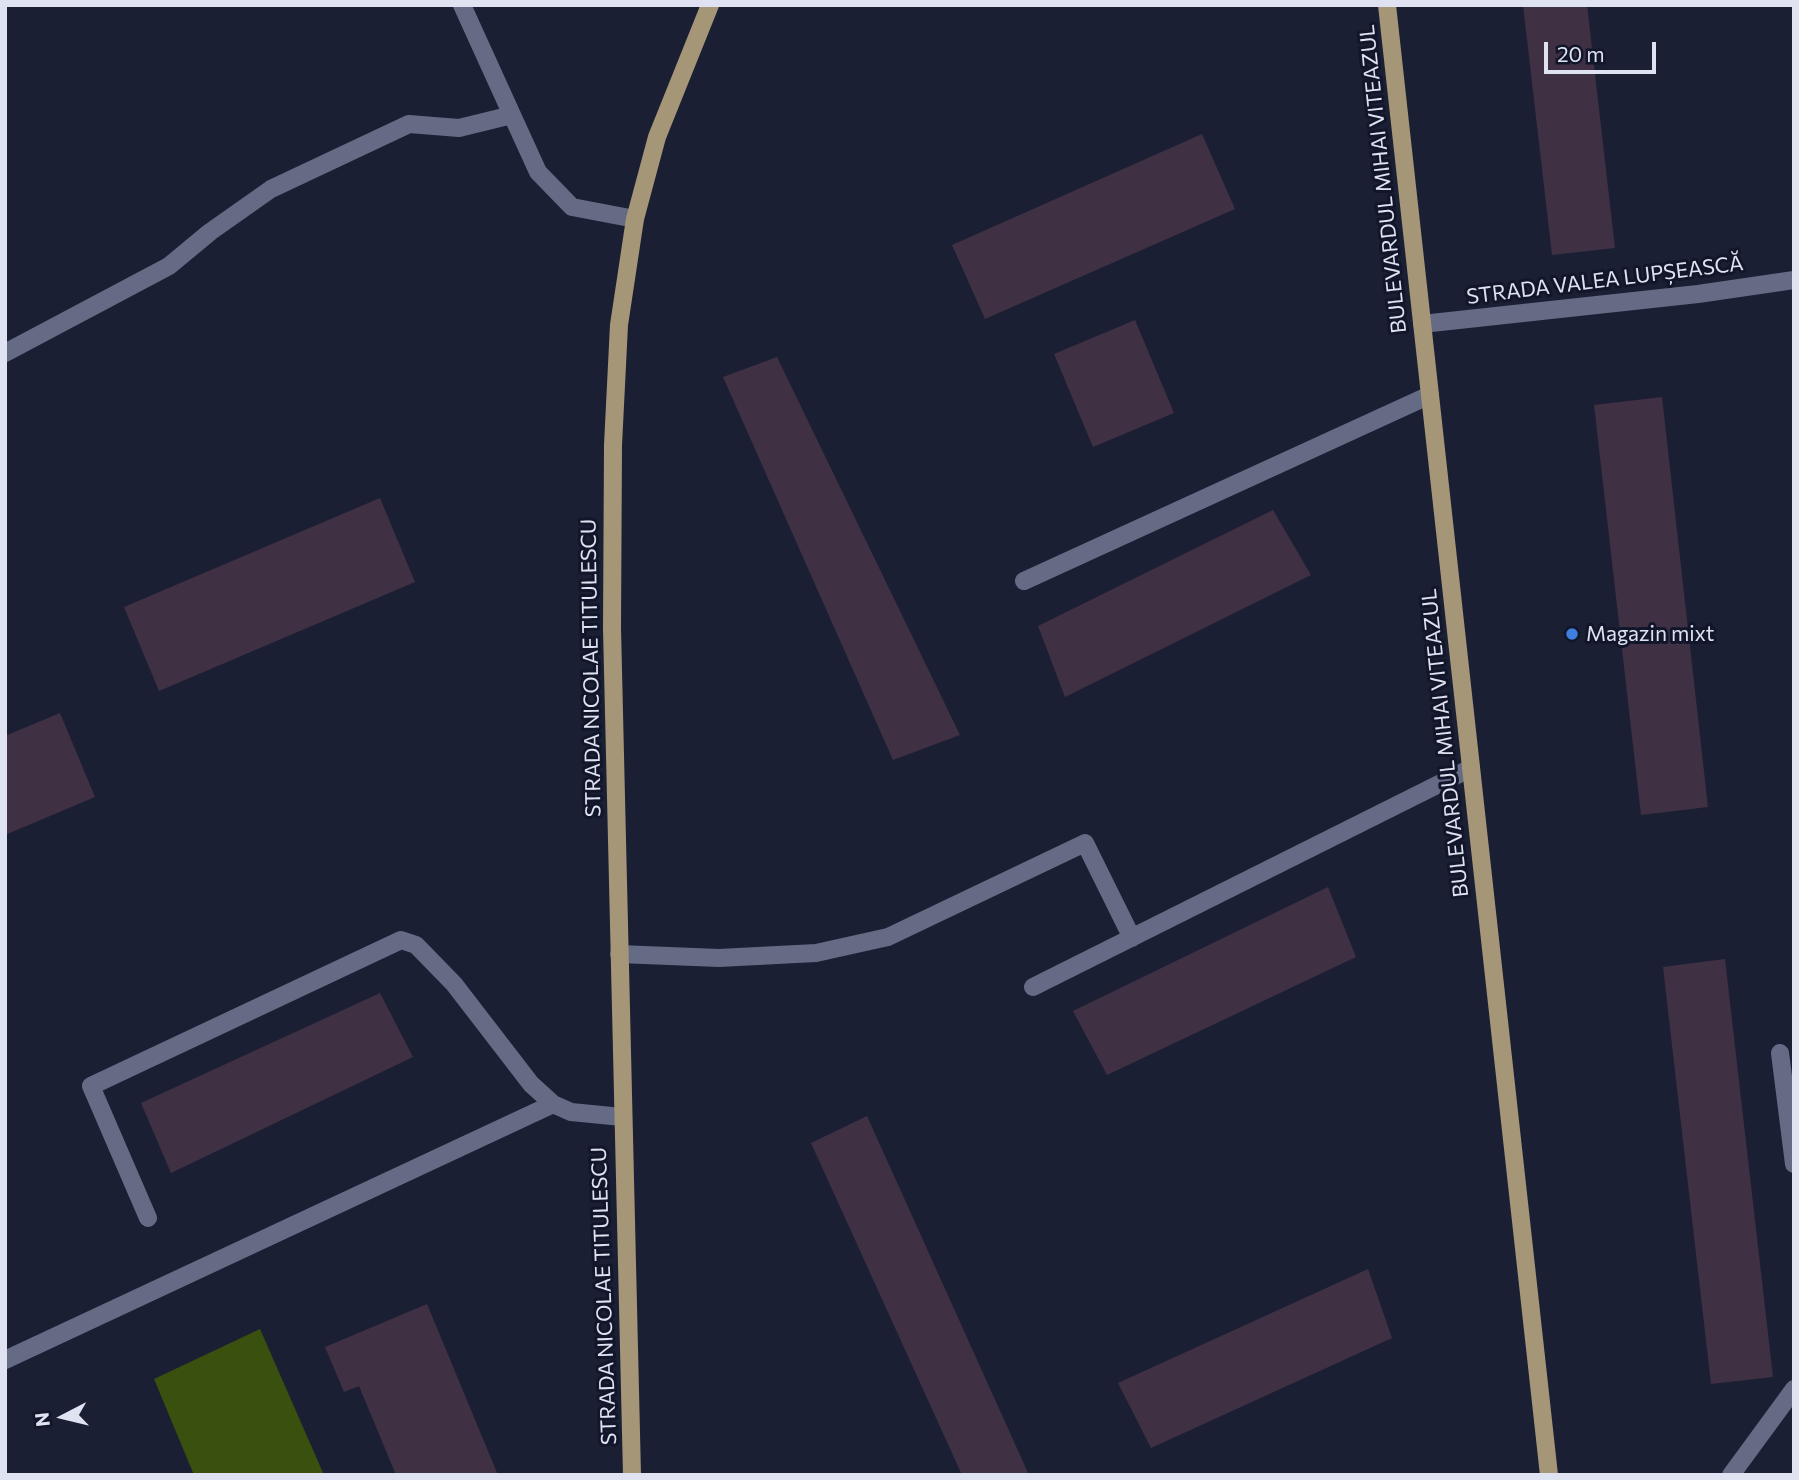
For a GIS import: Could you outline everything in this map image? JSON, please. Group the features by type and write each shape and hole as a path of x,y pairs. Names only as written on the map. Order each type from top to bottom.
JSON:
{"main road":[{"name":"STRADA NICOLAE TITULESCU","path":"632,1475 610,552 619,326 635,219 657,137 710,5"},
{"name":"BULEVARDUL MIHAI VITEAZUL","path":"1387,5 1549,1475"}],"street":[{"path":"462,5 538,172 572,206 635,219"},
{"path":"5,353 169,266 210,232 271,189 409,124 459,128 512,115"},
{"name":"STRADA VALEA LUPȘEASCĂ","path":"1422,324 1698,294 1794,280"},
{"path":"1024,581 1430,395"},
{"path":"1033,987 1471,768"},
{"path":"619,954 719,958 817,953 888,937 1085,843 1132,938"},
{"name":"STRADA NICOLAE TITULESCU","path":"148,1218 91,1086 401,940 416,945 453,984 531,1084 553,1104 571,1112 622,1117"},
{"path":"1780,1053 1794,1164"},
{"path":"5,1360 553,1104"},
{"path":"1731,1475 1794,1389"}],"green space":[{"path":"260,1329 324,1475 194,1475 154,1379"}],"building":[{"path":"1523,5 1587,5 1615,248 1552,255"},
{"path":"1202,134 1235,209 985,319 952,245"},
{"path":"1135,320 1174,413 1093,447 1054,354"},
{"path":"777,357 960,735 893,760 723,377"},
{"path":"1662,397 1708,807 1641,815 1594,405"},
{"path":"380,498 415,582 159,691 124,607"},
{"path":"1273,510 1311,575 1065,697 1038,626"},
{"path":"60,713 95,797 5,835 5,736"},
{"path":"1328,887 1356,957 1107,1075 1073,1011"},
{"path":"1725,959 1773,1377 1711,1384 1663,967"},
{"path":"380,993 413,1057 171,1173 141,1103"},
{"path":"867,1116 1029,1475 962,1475 811,1143"},
{"path":"1368,1269 1392,1338 1151,1448 1118,1383"},
{"path":"427,1304 498,1475 396,1475 359,1386 344,1392 325,1347"}],"place":[{"name":"Magazin mixt","path":"1572,634"}]}
